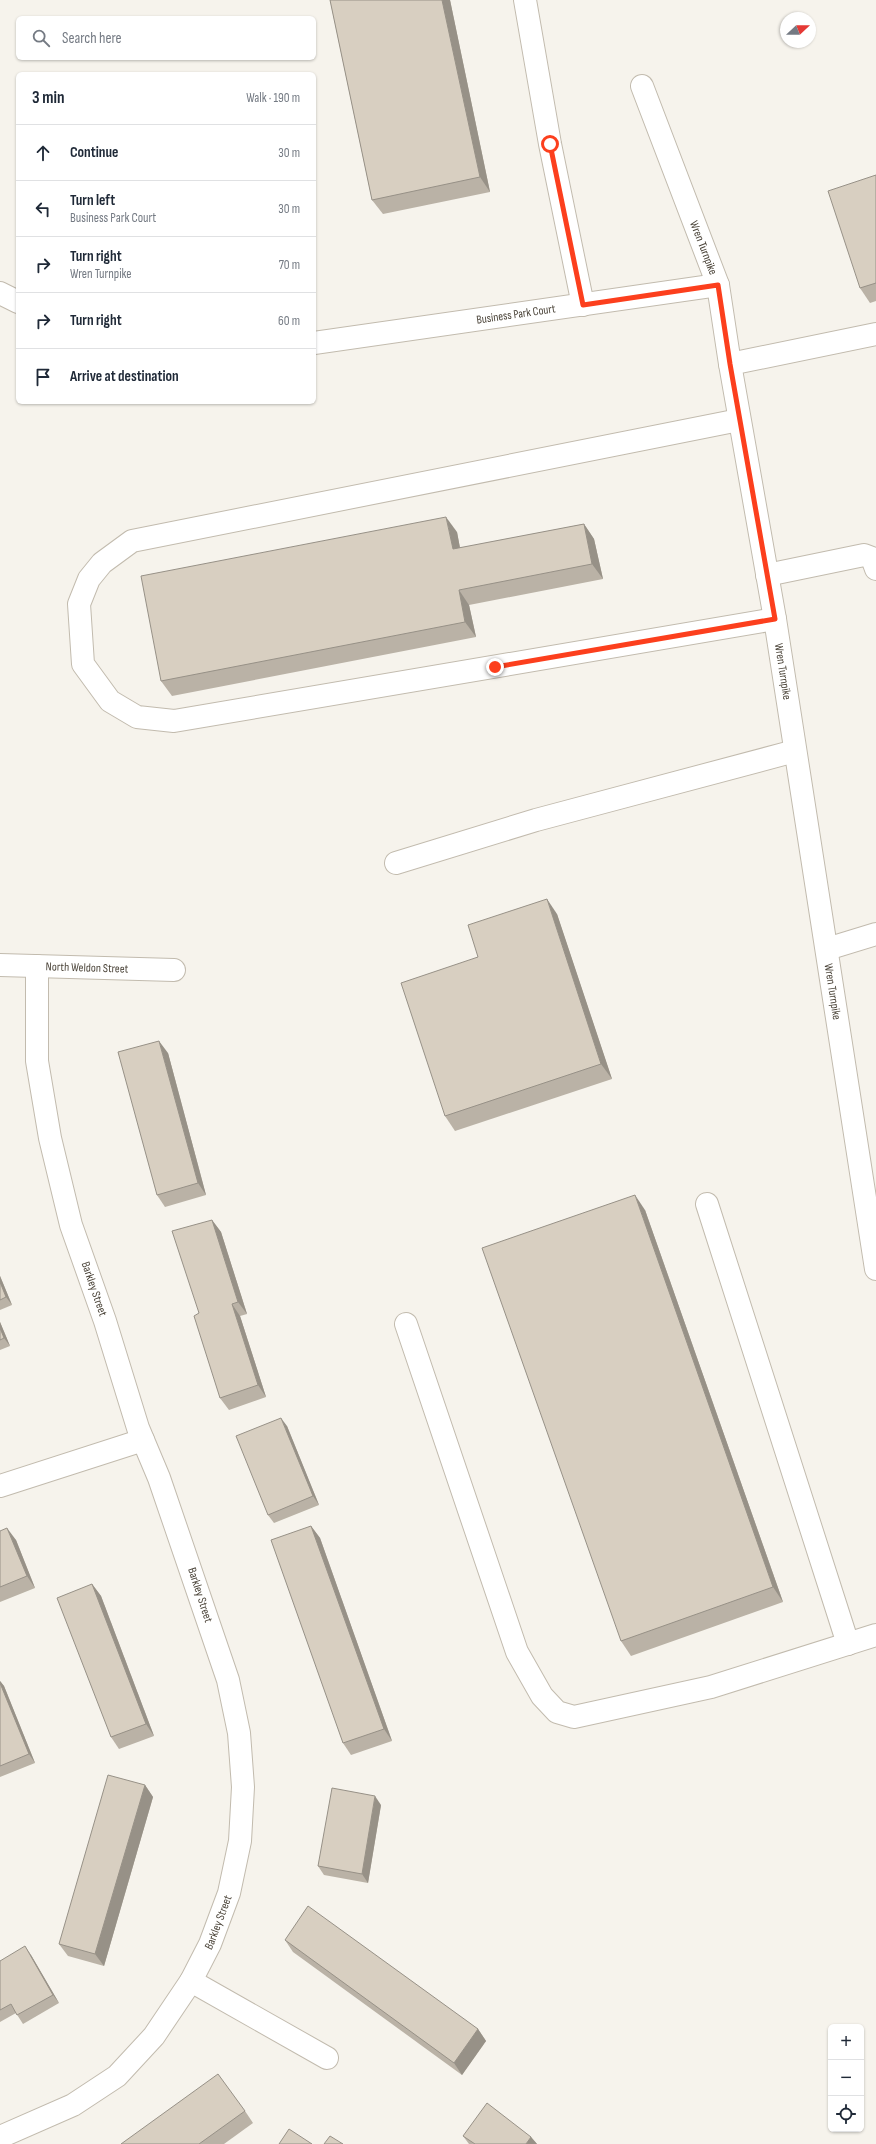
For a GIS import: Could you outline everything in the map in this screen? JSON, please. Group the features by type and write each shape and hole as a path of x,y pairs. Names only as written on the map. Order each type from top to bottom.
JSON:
{"street":[{"path":"524,0 550,144 583,305"},
{"name":"Wren Turnpike","path":"642,86 718,285 730,364 775,619 876,1269"},
{"name":"Business Park Court","path":"316,343 718,285"},
{"path":"0,292 16,301"},
{"path":"730,364 876,334"},
{"path":"740,420 132,541 102,563 89,579 79,604 83,664 110,701 137,717 174,721 775,619"},
{"path":"767,576 864,555 872,558 876,569"},
{"path":"396,863 536,820 795,751"},
{"path":"827,950 876,934"},
{"name":"North Weldon Street","path":"0,966 174,970"},
{"name":"Barkley Street","path":"0,2137 72,2105 117,2076 154,2036 191,1981 210,1944 229,1893 240,1841 243,1787 239,1733 228,1680 159,1478 143,1440 105,1321 71,1225 50,1138 37,1062 37,966"},
{"path":"707,1204 848,1644"},
{"path":"406,1324 517,1652 542,1696 558,1712 574,1717 711,1687 876,1635"},
{"path":"0,1486 143,1440"},
{"path":"191,1981 327,2058"}],"building":[{"path":"330,0 442,0 480,177 372,200"},
{"path":"876,175 876,283 860,288 828,191"},
{"path":"446,517 453,549 584,524 592,564 459,590 465,622 161,681 141,576"},
{"path":"547,899 601,1064 445,1116 401,983 478,957 468,925"},
{"path":"159,1041 198,1183 157,1195 118,1052"},
{"path":"635,1195 773,1587 621,1641 482,1248"},
{"path":"212,1220 238,1302 232,1304 258,1385 220,1398 194,1316 199,1313 172,1231"},
{"path":"0,1282 6,1297 0,1300"},
{"path":"0,1328 4,1338 0,1340"},
{"path":"281,1418 313,1496 268,1515 236,1436"},
{"path":"311,1526 384,1729 343,1743 271,1540"},
{"path":"7,1528 27,1576 0,1587 0,1531"},
{"path":"92,1584 146,1724 111,1737 57,1598"},
{"path":"0,1683 29,1754 0,1766"},
{"path":"108,1775 145,1785 95,1954 59,1944"},
{"path":"332,1788 375,1796 362,1874 318,1866"},
{"path":"308,1906 478,2029 454,2063 285,1940"},
{"path":"25,1946 53,1995 17,2015 11,2004 0,2010 0,1961"},
{"path":"218,2074 245,2111 199,2144 121,2144"},
{"path":"487,2103 531,2137 526,2144 475,2144 463,2136"},
{"path":"289,2129 312,2144 279,2144"},
{"path":"330,2136 343,2144 324,2144"}],"route":[{"path":"495,667 775,619 730,364 718,285 583,305 550,144"}]}
